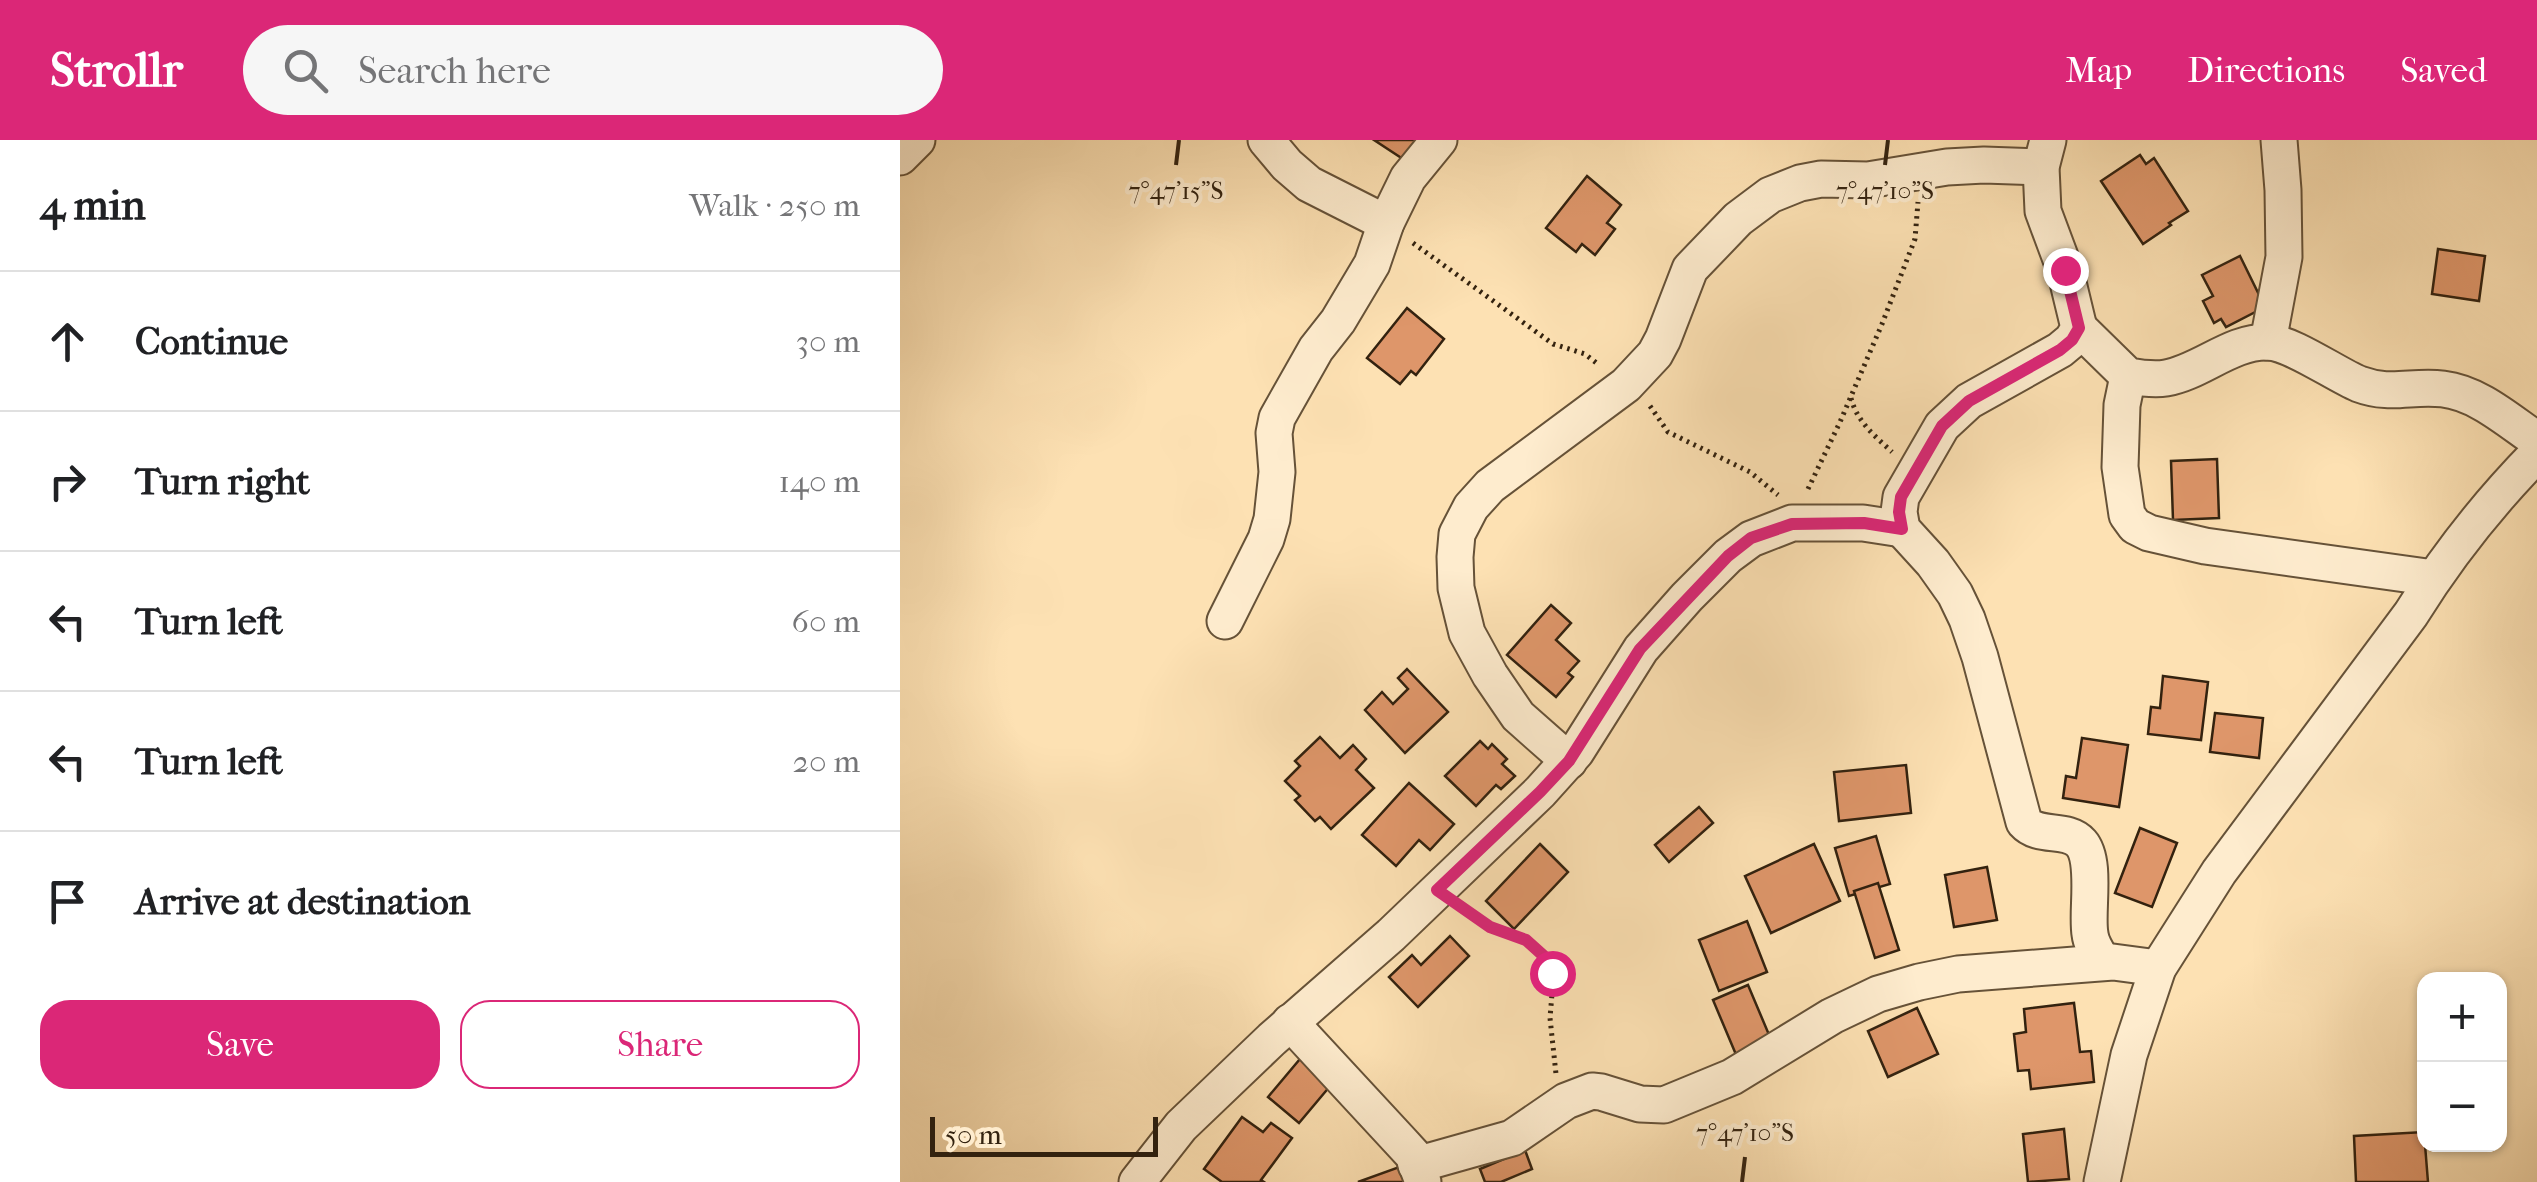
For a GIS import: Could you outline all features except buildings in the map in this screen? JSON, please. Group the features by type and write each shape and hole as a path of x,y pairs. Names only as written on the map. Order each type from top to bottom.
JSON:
{"street":[{"path":"900,157 917,140"},
{"path":"1266,140 1286,165 1309,184 1386,223"},
{"path":"1226,622 1266,539 1272,518 1277,418 1316,349 1372,264 1408,178 1439,140"},
{"path":"2268,342 2284,256 2279,140"},
{"path":"1569,761 1518,716 1467,632 1456,588 1456,534 1471,507 1490,486 1626,384 1655,354 1690,269 1738,219 1770,195 1800,183 1821,179 1868,180 2044,154 2043,211 2065,270 2079,328 2128,376 2168,378 2238,348 2268,342 2380,391 2448,389 2470,396 2537,440"},
{"path":"2079,328 2060,350 1969,401 1942,426 1901,497 1899,512 1902,529 1934,563 1968,619 2024,822 2040,832 2072,836 2085,848 2092,898 2090,939 2103,962"},
{"path":"2128,376 2122,405 2120,467 2128,515 2135,526 2205,546 2434,578"},
{"path":"2102,1182 2129,1056 2158,968 2219,872 2388,647 2434,578 2500,492 2537,454"},
{"path":"1138,1182 1181,1126 1540,792 1569,761 1640,649 1728,556 1751,538 1792,524 1864,523 1902,529"},
{"path":"1290,1022 1402,1142 1413,1155 1420,1174 1512,1138 1566,1101 1592,1092 1640,1104 1664,1104 1732,1077 1847,1008 1919,982 1958,974 2103,962 2158,968"}],"path":[{"path":"1792,524 1851,397 1914,239 1918,172"},
{"path":"1851,397 1860,420 1912,478"},
{"path":"1437,890 1490,927 1526,940 1546,958 1554,982 1550,1018 1557,1079 1552,1111"}],"route":[{"path":"1552,973 1546,958 1526,940 1490,927 1437,890 1569,761 1640,649 1687,597 1751,538 1792,524 1864,523 1902,529 1901,497 1942,426 1969,401 2072,340 2079,328 2065,270"}]}
